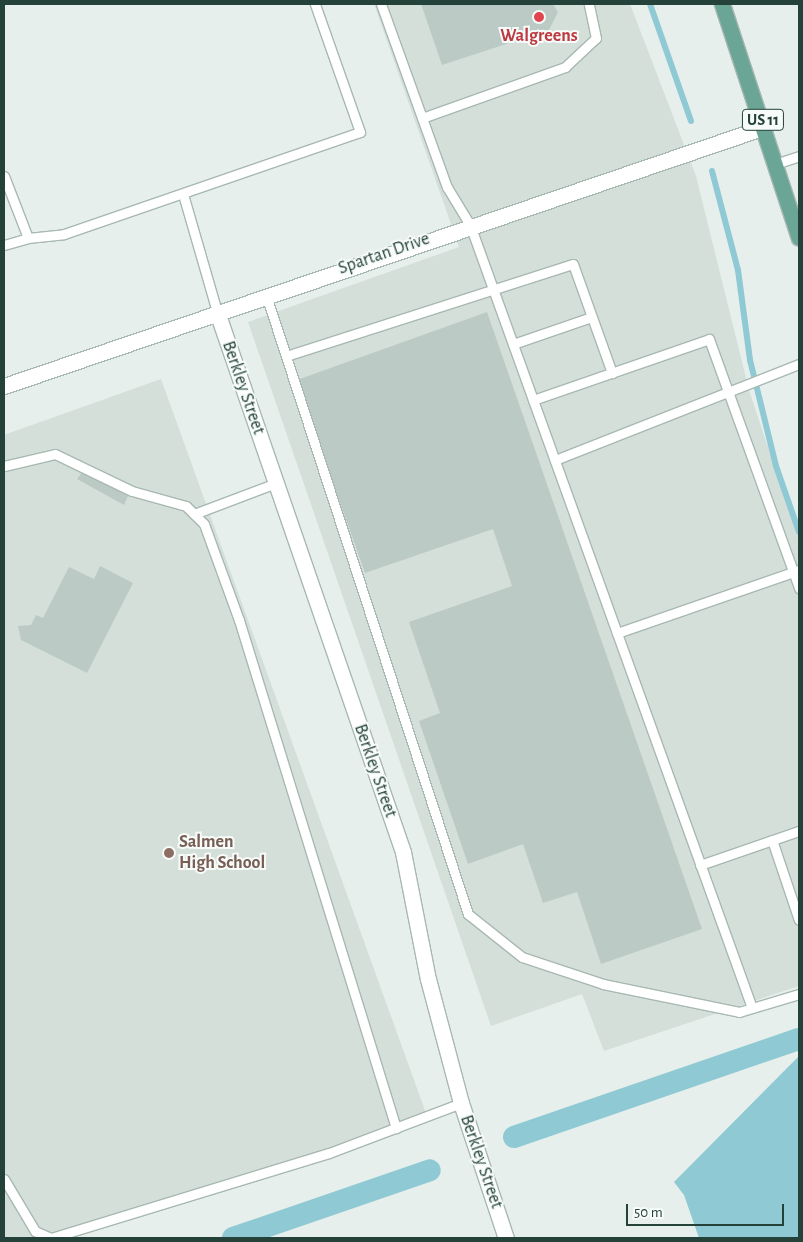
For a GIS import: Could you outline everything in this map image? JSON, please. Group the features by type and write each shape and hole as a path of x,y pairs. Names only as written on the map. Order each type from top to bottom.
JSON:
{"main road":[{"name":"US 11","path":"722,4 765,127 799,238"}],"street":[{"name":"Spartan Drive","path":"4,386 470,225 765,127"},
{"name":"Berkley Street","path":"217,312 403,852 428,980 461,1103 506,1238"}],"lane":[{"path":"4,245 28,238 64,234 360,132 315,4"},
{"path":"381,4 447,187 470,225 752,1008"},
{"path":"422,118 565,67 596,38 589,4"},
{"path":"775,164 799,156"},
{"path":"4,176 28,238"},
{"path":"183,194 217,312"},
{"path":"286,356 573,264 612,373"},
{"path":"266,295 468,914 522,958 603,984 739,1012 799,994"},
{"path":"513,344 592,317"},
{"path":"534,400 709,339 796,571 799,588"},
{"path":"555,460 799,364"},
{"path":"4,466 55,454 132,490 186,506 204,524 239,620 396,1128"},
{"path":"194,514 276,483"},
{"path":"617,633 796,571"},
{"path":"700,865 799,831"},
{"path":"772,840 799,920"},
{"path":"4,1179 35,1231 51,1238 329,1153 461,1103"}],"shaded area":[{"path":"374,4 630,4 696,176 749,390 799,540 799,986 604,1051 582,994 491,1026 248,322 459,247"},
{"name":"Salmen High School","path":"161,379 427,1116 69,1238 4,1238 4,435"}],"water":[{"path":"799,1056 799,1238 699,1238 684,1195 674,1182"}],"building":[{"path":"421,4 553,4 558,12 549,30 442,65"},
{"path":"487,312 702,929 601,964 577,892 543,903 523,844 468,864 419,721 440,713 409,622 512,586 493,529 365,573 297,380"},
{"path":"83,471 128,496 124,505 77,479"},
{"path":"100,566 133,583 87,673 21,640 18,626 31,625 36,615 43,618 69,567 94,579"}],"waterway":[{"path":"650,4 691,121"},
{"path":"712,171 738,270 750,360 776,466 799,532"},
{"path":"514,1137 799,1039"},
{"path":"233,1238 430,1170"}],"place":[{"name":"Walgreens","path":"539,17"},
{"name":"Salmen High School","path":"169,853"}]}
